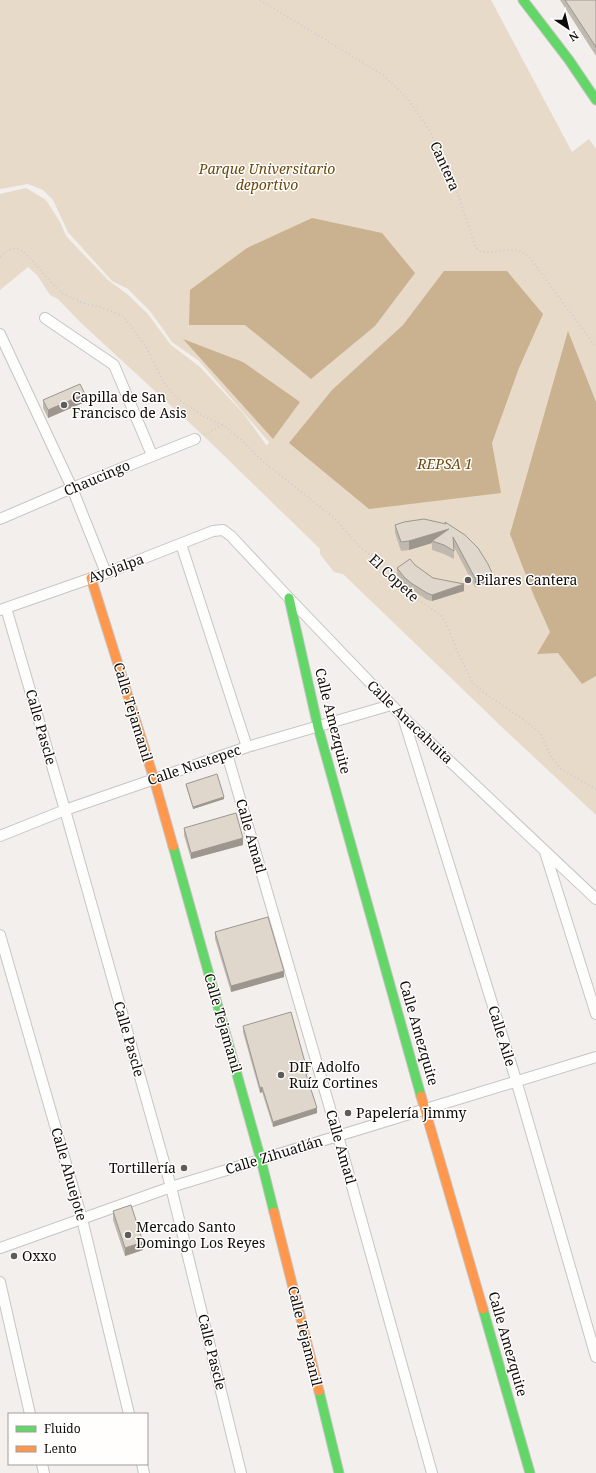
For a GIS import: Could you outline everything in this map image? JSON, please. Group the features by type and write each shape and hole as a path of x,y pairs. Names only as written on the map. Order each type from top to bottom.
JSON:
{"street":[{"path":"523,0 596,100"},
{"path":"45,318 114,364 152,455"},
{"path":"0,334 72,488 106,573"},
{"name":"Chaucingo","path":"0,520 72,488 195,439"},
{"name":"Ayojalpa","path":"3,609 106,573 213,531 223,530 231,536"},
{"name":"Calle Anacahuita","path":"231,536 403,717 596,899"},
{"path":"180,544 246,747"},
{"name":"Calle Tejamanil","path":"91,578 154,779 261,1160 339,1473"},
{"name":"Calle Amezquite","path":"289,598 318,727 530,1473"},
{"name":"Calle Pascle","path":"3,609 65,810 170,1187 242,1473"},
{"name":"Calle Nustepec","path":"0,836 65,810 246,747 391,705"},
{"name":"Calle Aile","path":"403,717 516,1080 596,1357"},
{"name":"Calle Amatl","path":"227,754 338,1136 432,1473"},
{"path":"544,850 596,1014"},
{"name":"Calle Ahuejote","path":"0,935 82,1219 130,1413"},
{"name":"Calle Zihuatlán","path":"0,1248 170,1187 516,1080 596,1057"},
{"path":"0,1282 30,1413"}],"path":[{"name":"Cantera","path":"260,0 383,76 408,99 428,128 450,174 476,248 485,253 512,250 520,251 530,258 596,347"},
{"name":"El Copete","path":"0,257 15,248 23,251 62,293 83,303 100,307 123,316 145,345 165,384 179,400 203,416 223,425 242,440 265,463 334,518 406,592 441,615 446,622 459,655 473,683 540,733 551,757 561,769 596,789"},
{"path":"195,439 223,425"},
{"path":"390,575 396,571"}],"green space":[{"path":"0,0 491,0 572,152 589,139 596,149 596,815 505,730 343,574 334,572 320,554 320,549 208,440 79,321 58,299 50,295 37,275 28,267 0,290 0,194 26,188 46,200 60,222 66,236 108,280 127,294 147,313 171,345 200,367 244,414 267,446 269,442 199,361 172,342 150,311 128,289 112,281 68,232 53,200 43,190 28,184 0,189"}],"shaded area":[{"path":"312,218 382,233 415,273 375,326 311,379 245,325 189,325 190,290 247,248"},
{"path":"444,271 507,271 543,314 519,368 492,443 501,493 369,509 289,443 332,390 403,325"},
{"path":"568,331 596,402 596,676 582,684 558,653 537,654 550,632 534,596 510,534"},
{"path":"183,339 243,362 300,402 273,439"}],"building":[{"path":"565,0 596,0 596,47"},
{"path":"80,384 85,394 48,410 43,400"},
{"path":"424,519 446,524 445,522 465,535 478,548 492,573 475,578 453,537 454,551 444,545 432,541 449,529 401,542 395,525"},
{"path":"410,559 415,565 433,578 464,584 432,595 427,593 411,583 397,568"},
{"path":"217,774 224,797 193,807 186,784"},
{"path":"236,813 243,838 191,853 184,828"},
{"path":"268,917 284,971 231,986 215,932"},
{"path":"291,1012 308,1073 306,1074 317,1108 273,1122 262,1087 260,1088 243,1026"},
{"name":"Mercado Santo Domingo Los Reyes","path":"131,1205 143,1242 125,1248 113,1211"}],"traffic: fast":[{"path":"523,0 569,60 596,100"},
{"path":"289,598 318,727 421,1096"},
{"path":"173,846 261,1160 274,1212"},
{"path":"483,1309 530,1473"},
{"path":"319,1391 339,1473"}],"traffic: slow":[{"path":"91,578 154,779 173,846"},
{"path":"421,1096 483,1309"},
{"path":"274,1212 319,1391"}],"place":[{"name":"Capilla de San Francisco de Asis","path":"64,405"},
{"name":"Pilares Cantera","path":"468,580"},
{"name":"DIF Adolfo Ruíz Cortines","path":"281,1075"},
{"name":"Papelería Jimmy","path":"348,1113"},
{"name":"Tortillería","path":"184,1168"},
{"name":"Mercado Santo Domingo Los Reyes","path":"128,1235"},
{"name":"Oxxo","path":"14,1256"}],"park label":[{"name":"Parque Universitario deportivo","path":"267,178"},
{"name":"REPSA 1","path":"445,464"}]}
